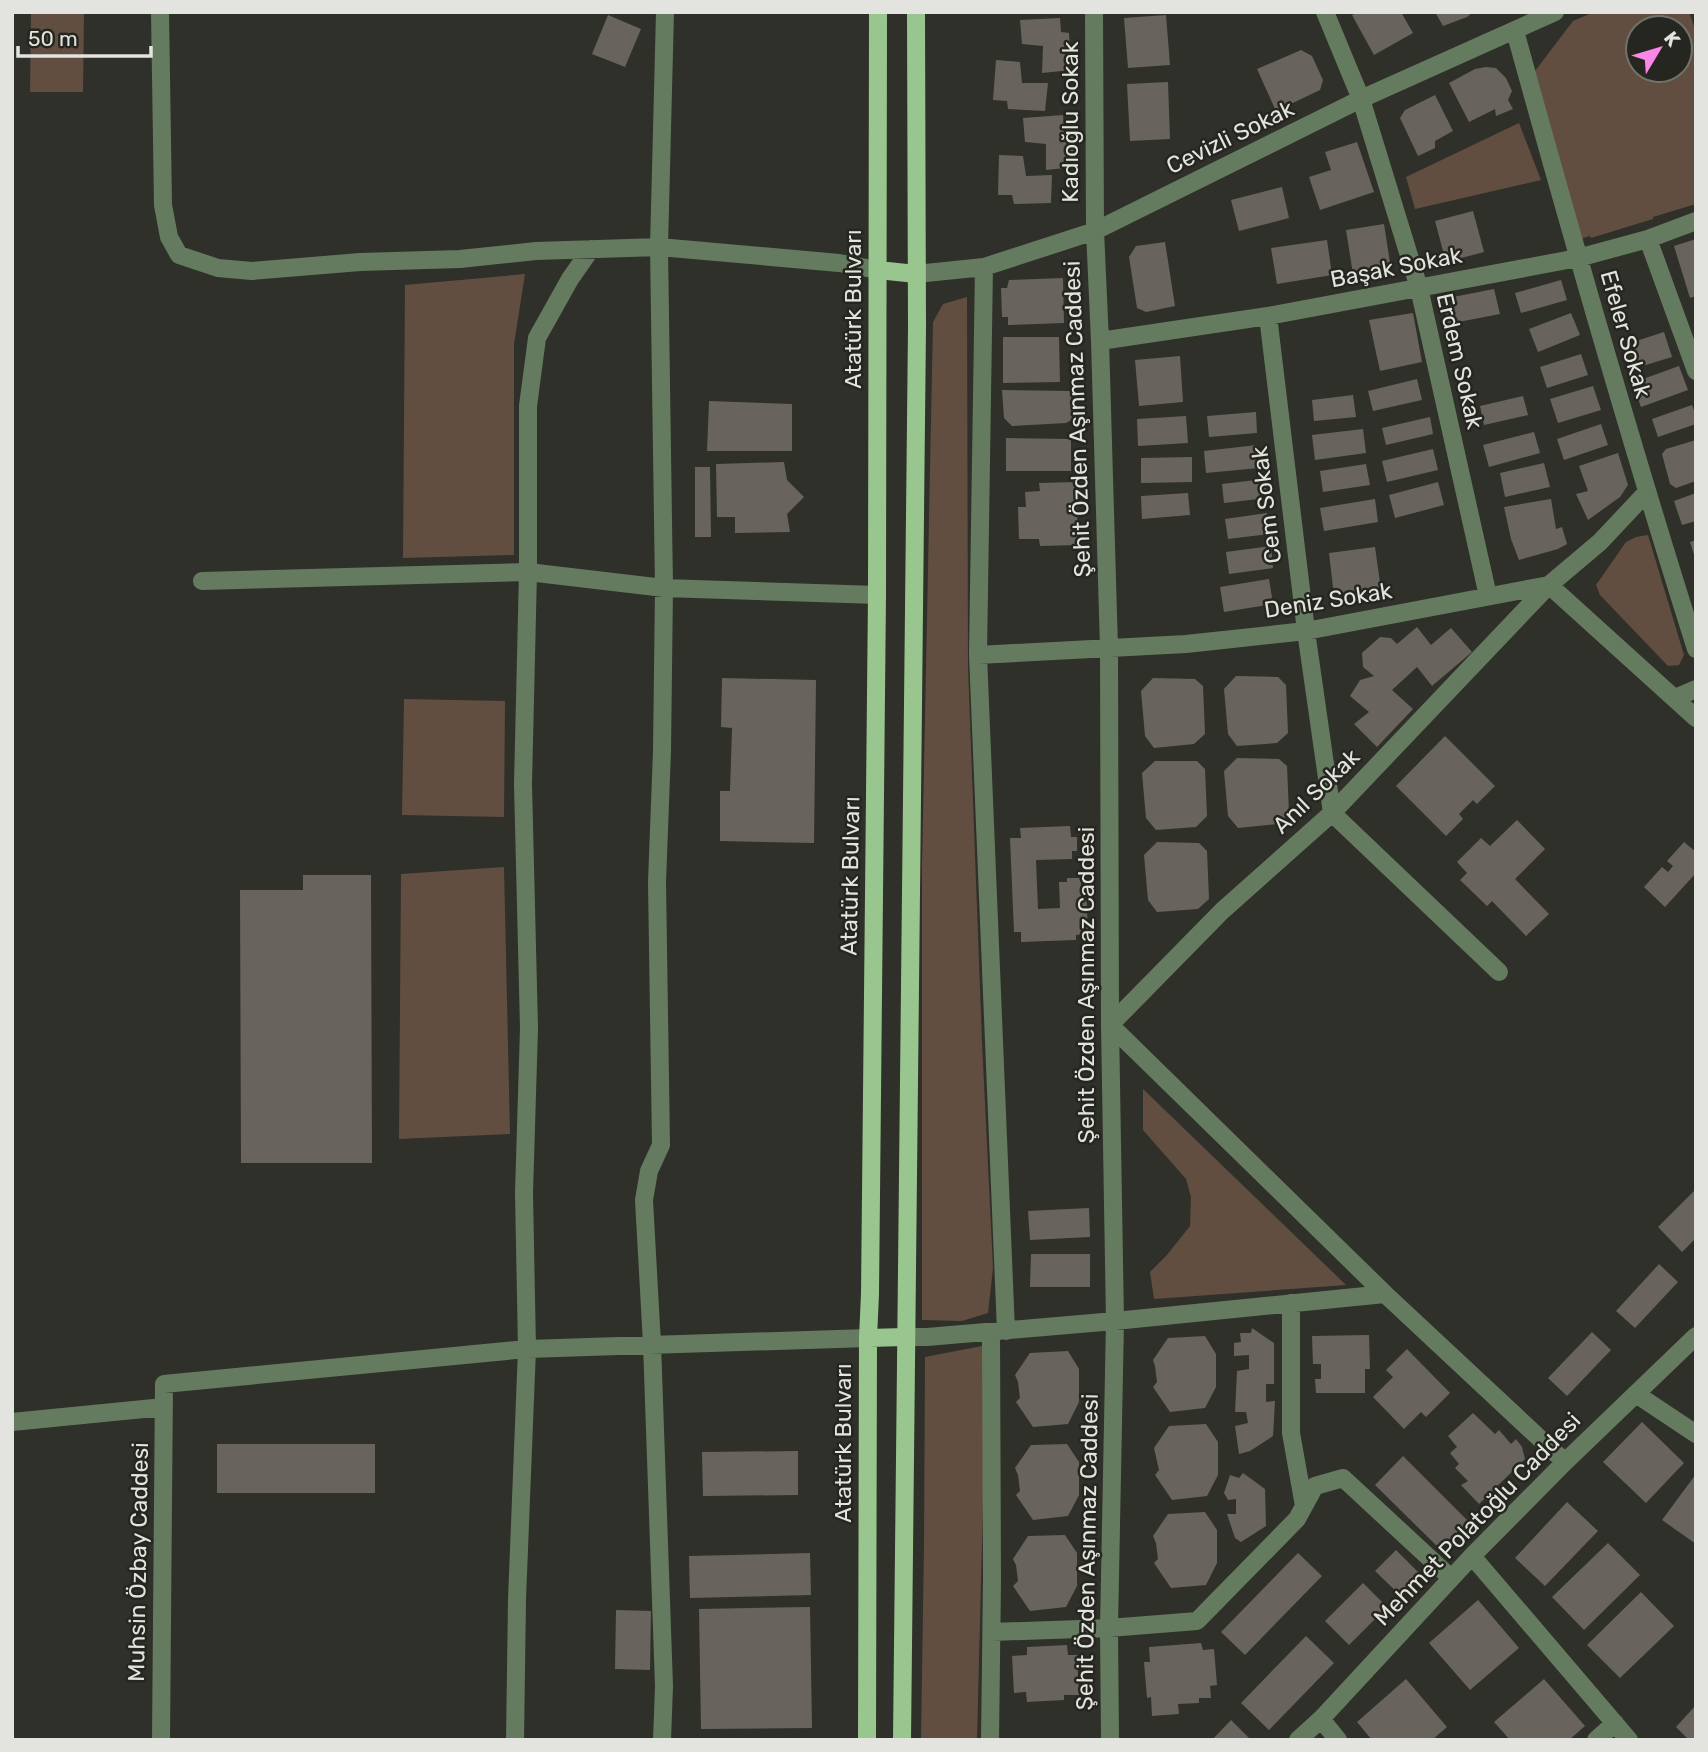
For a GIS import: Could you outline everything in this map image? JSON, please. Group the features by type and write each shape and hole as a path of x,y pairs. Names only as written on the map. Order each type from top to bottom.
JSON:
{"main road":[{"name":"Atatürk Bulvarı","path":"867,1740 868,1338 877,595 878,12"},
{"path":"902,1740 916,274 916,12"},
{"path":"878,270 916,274"},
{"path":"868,1338 905,1337"}],"street":[{"path":"160,12 163,205 169,237 179,255 218,268 252,271 360,262 460,259 536,251 659,247 839,263 878,270"},
{"path":"662,1740 664,1686 644,1200 649,1171 661,1145 657,882 664,588 659,247 665,12"},
{"name":"Kadıoğlu Sokak","path":"1094,12 1095,231"},
{"name":"Erdem Sokak","path":"1325,12 1361,99 1419,288 1488,596"},
{"name":"Cevizli Sokak","path":"916,274 984,267 1095,231 1361,99 1515,31 1535,17 1555,12"},
{"name":"Efeler Sokak","path":"1515,31 1578,258 1696,649"},
{"name":"Başak Sokak","path":"1100,341 1268,316 1578,258 1648,239 1696,221"},
{"name":"Şehit Özden Aşınmaz Caddesi","path":"1095,231 1109,648 1110,1025 1115,1321 1109,1628 1110,1740"},
{"path":"1648,239 1696,371"},
{"path":"515,1740 517,1600 527,1349 524,1193 529,1028 523,784 528,572 528,406 537,338 570,279 591,249"},
{"path":"984,267 978,655 999,1331 990,1740"},
{"name":"Cem Sokak","path":"1268,316 1306,631 1332,813"},
{"name":"Deniz Sokak","path":"978,655 1186,645 1306,631 1549,585 1600,542 1647,492"},
{"path":"202,580 528,572 664,588 877,595"},
{"path":"1549,585 1696,718"},
{"name":"Anıl Sokak","path":"1110,1025 1222,911 1332,813 1549,585"},
{"path":"1675,698 1696,689"},
{"path":"1332,813 1499,972"},
{"path":"1110,1025 1385,1294 1565,1462"},
{"path":"905,1337 1115,1321 1385,1294"},
{"path":"1291,1303 1291,1433 1304,1506"},
{"name":"Mehmet Polatoğlu Caddesi","path":"1298,1740 1321,1719 1472,1556 1696,1336"},
{"path":"527,1349 868,1338"},
{"name":"Muhsin Özbay Caddesi","path":"161,1740 164,1384 527,1349"},
{"path":"1636,1394 1696,1434"},
{"path":"12,1422 164,1407"},
{"path":"992,1632 1109,1628 1198,1621 1297,1519 1315,1486 1343,1478 1451,1578"},
{"path":"1472,1556 1629,1740"},
{"path":"1321,1719 1338,1740"},
{"path":"1596,1740 1615,1723"}],"shaded area":[{"path":"31,12 84,12 83,92 30,92"},
{"path":"1594,12 1689,12 1690,14 1624,14 1624,84 1694,84 1694,26 1696,204 1591,238 1580,239 1535,71 1573,21"},
{"path":"1519,123 1541,180 1415,209 1406,177"},
{"path":"525,274 514,344 514,555 403,558 405,285"},
{"path":"967,297 968,667 993,1268 988,1313 962,1321 922,1320 922,866 933,322 943,304"},
{"path":"1648,535 1684,655 1679,665 1668,666 1600,595 1596,585 1626,542"},
{"path":"404,699 505,701 504,817 402,815"},
{"path":"504,867 510,1134 399,1139 401,874"},
{"path":"1143,1089 1346,1285 1154,1299 1150,1272 1190,1226 1191,1197 1186,1179 1143,1130"},
{"path":"987,1345 977,1740 921,1740 925,1357"}],"building":[{"path":"1358,12 1401,12 1413,33 1374,55 1352,15"},
{"path":"1435,12 1473,12 1443,26"},
{"path":"608,15 641,29 625,67 592,54"},
{"path":"1166,15 1170,65 1128,68 1124,18"},
{"path":"1060,18 1061,32 1069,33 1071,70 1042,73 1043,46 1022,44 1020,20"},
{"path":"1301,50 1312,56 1323,80 1320,90 1276,111 1257,69"},
{"path":"996,60 1020,62 1022,83 1048,83 1045,111 1008,109 1007,101 993,100"},
{"path":"1496,68 1506,78 1512,91 1508,100 1513,109 1496,116 1495,109 1469,122 1449,83 1475,69"},
{"path":"1168,82 1170,139 1130,141 1127,84"},
{"path":"1435,95 1453,131 1435,141 1435,148 1418,156 1400,118 1405,110"},
{"path":"1063,115 1064,129 1073,130 1074,167 1046,170 1046,144 1025,142 1023,118"},
{"path":"1357,142 1374,192 1320,210 1309,177 1331,170 1325,152"},
{"path":"999,155 1023,156 1026,176 1052,175 1051,203 1014,204 1012,195 998,195"},
{"path":"1282,187 1289,218 1239,231 1231,200"},
{"path":"1473,211 1484,252 1446,262 1435,221"},
{"path":"1384,224 1391,269 1353,274 1346,230"},
{"path":"1696,239 1696,296 1690,298 1674,246"},
{"path":"1327,240 1332,275 1277,284 1271,248"},
{"path":"1165,242 1175,306 1146,312 1137,308 1129,257 1136,246"},
{"path":"1063,278 1064,323 1008,325 1008,317 1002,317 1001,288 1007,288 1009,280"},
{"path":"1561,280 1567,300 1521,313 1515,293"},
{"path":"1494,289 1500,314 1448,324 1443,299"},
{"path":"1413,313 1422,362 1380,371 1369,320"},
{"path":"1571,313 1580,335 1538,352 1529,329"},
{"path":"1664,332 1672,357 1636,368 1627,344"},
{"path":"1003,337 1059,337 1060,382 1003,383"},
{"path":"1581,354 1588,375 1547,388 1540,367"},
{"path":"1180,356 1183,402 1139,406 1135,360"},
{"path":"1679,366 1688,390 1641,407 1632,383"},
{"path":"1417,379 1422,400 1373,411 1368,391"},
{"path":"1593,386 1601,410 1558,423 1550,399"},
{"path":"1002,390 1071,391 1073,419 1066,423 1012,426 1004,418"},
{"path":"1353,395 1356,417 1314,421 1312,400"},
{"path":"1523,396 1528,415 1484,425 1480,406"},
{"path":"709,401 792,404 792,451 707,451"},
{"path":"1692,405 1696,424 1658,437 1652,419"},
{"path":"1256,412 1257,433 1209,437 1207,416"},
{"path":"1186,416 1188,443 1138,446 1137,419"},
{"path":"1430,417 1433,434 1386,445 1382,428"},
{"path":"1601,424 1608,445 1564,460 1557,439"},
{"path":"1363,429 1366,453 1315,460 1312,435"},
{"path":"1534,432 1540,453 1489,467 1483,445"},
{"path":"1006,438 1071,439 1071,471 1006,471"},
{"path":"1696,440 1696,481 1676,488 1670,484 1662,454 1666,449"},
{"path":"1257,445 1259,468 1206,473 1204,451"},
{"path":"1433,449 1438,470 1387,482 1382,461"},
{"path":"1618,453 1628,485 1620,497 1588,520 1576,494 1588,491 1579,466"},
{"path":"1192,457 1192,482 1141,483 1141,458"},
{"path":"784,462 787,480 804,497 787,514 790,532 735,533 735,517 717,517 716,464"},
{"path":"1544,463 1550,487 1505,497 1500,473"},
{"path":"1366,464 1370,485 1323,492 1320,471"},
{"path":"695,467 710,467 711,537 695,537"},
{"path":"1265,479 1267,498 1224,503 1222,484"},
{"path":"1076,482 1078,545 1040,546 1039,539 1019,539 1018,507 1026,507 1025,492 1040,491 1039,483"},
{"path":"1438,482 1444,505 1395,518 1389,495"},
{"path":"1188,493 1190,515 1142,519 1141,496"},
{"path":"1696,493 1696,521 1682,525 1674,501"},
{"path":"1375,499 1378,522 1324,531 1320,508"},
{"path":"1551,499 1556,529 1562,527 1567,544 1519,560 1504,507"},
{"path":"1267,513 1269,534 1228,539 1225,519"},
{"path":"1696,540 1696,558 1695,558 1690,542"},
{"path":"1271,546 1273,568 1229,574 1226,552"},
{"path":"1375,547 1381,590 1334,596 1329,553"},
{"path":"1269,579 1273,604 1224,612 1220,587"},
{"path":"1417,627 1431,645 1451,628 1472,652 1432,686 1417,667 1392,690 1413,709 1377,747 1354,724 1369,712 1350,696 1360,680 1374,676 1363,667 1362,653 1380,637 1391,638 1397,644"},
{"path":"1236,676 1278,677 1286,685 1288,733 1277,743 1237,746 1228,734 1224,689"},
{"path":"722,678 816,680 814,843 720,841 720,791 730,791 732,728 721,727"},
{"path":"1153,678 1195,679 1203,686 1205,734 1194,744 1154,748 1145,736 1141,691"},
{"path":"1445,736 1495,786 1477,804 1473,800 1459,814 1463,819 1446,836 1396,786"},
{"path":"1237,758 1279,759 1287,766 1289,814 1278,824 1238,828 1228,816 1224,771"},
{"path":"1155,761 1197,761 1205,769 1207,816 1196,827 1156,830 1146,818 1142,773"},
{"path":"1517,820 1545,849 1515,879 1549,914 1526,936 1492,901 1487,906 1460,880 1467,873 1457,862 1481,838 1490,846"},
{"path":"1070,826 1071,837 1077,837 1077,851 1072,851 1072,859 1036,860 1038,909 1060,908 1059,882 1067,882 1067,878 1081,878 1081,887 1086,887 1088,934 1076,935 1076,940 1021,942 1021,932 1014,932 1010,838 1021,838 1020,828"},
{"path":"1157,842 1199,843 1207,851 1209,899 1198,909 1157,912 1148,900 1144,855"},
{"path":"1684,842 1696,852 1696,873 1665,907 1644,887 1662,867 1668,872 1673,866 1667,861"},
{"path":"303,875 371,875 372,1163 241,1163 240,890 303,890"},
{"path":"1696,1189 1696,1238 1682,1252 1658,1227"},
{"path":"1089,1208 1090,1237 1030,1240 1028,1211"},
{"path":"1031,1254 1090,1254 1090,1287 1030,1287"},
{"path":"1659,1264 1678,1282 1635,1328 1616,1311"},
{"path":"1252,1328 1274,1343 1274,1384 1266,1384 1266,1402 1275,1401 1273,1436 1250,1451 1239,1454 1235,1426 1248,1423 1246,1412 1235,1412 1237,1371 1249,1369 1249,1355 1234,1356 1234,1343 1241,1342 1240,1333 1251,1333"},
{"path":"1592,1332 1611,1350 1567,1396 1548,1378"},
{"path":"1369,1335 1370,1369 1365,1369 1365,1393 1316,1393 1315,1379 1321,1379 1321,1364 1313,1364 1312,1336"},
{"path":"1205,1336 1216,1354 1216,1387 1205,1408 1170,1412 1153,1387 1157,1382 1153,1360 1168,1338"},
{"path":"1407,1349 1450,1393 1426,1417 1421,1412 1404,1429 1373,1397 1393,1377 1386,1370"},
{"path":"1068,1351 1079,1369 1079,1402 1068,1424 1033,1427 1016,1402 1020,1398 1015,1375 1030,1353"},
{"path":"1473,1413 1495,1434 1499,1430 1511,1444 1516,1439 1522,1447 1525,1459 1479,1504 1461,1485 1468,1481 1455,1468 1459,1464 1450,1453 1457,1447 1448,1436"},
{"path":"1642,1422 1684,1463 1646,1503 1603,1462"},
{"path":"1206,1424 1218,1442 1218,1475 1207,1496 1172,1500 1155,1475 1159,1470 1154,1448 1169,1426"},
{"path":"217,1444 375,1444 375,1493 217,1493"},
{"path":"1067,1444 1079,1462 1079,1495 1068,1516 1033,1520 1016,1495 1020,1491 1015,1468 1031,1445"},
{"path":"798,1451 798,1495 703,1496 702,1452"},
{"path":"1403,1456 1469,1522 1441,1550 1375,1485"},
{"path":"1243,1473 1265,1489 1266,1526 1241,1542 1235,1538 1227,1514 1236,1514 1236,1499 1228,1500 1224,1493 1230,1475 1239,1478"},
{"path":"1696,1474 1696,1544 1662,1520"},
{"path":"1567,1502 1598,1531 1545,1586 1515,1558"},
{"path":"1205,1512 1217,1530 1217,1563 1206,1585 1171,1588 1154,1563 1158,1559 1153,1536 1168,1514"},
{"path":"1065,1535 1077,1553 1077,1586 1066,1607 1030,1611 1013,1586 1018,1581 1013,1559 1028,1536"},
{"path":"1608,1543 1640,1575 1584,1630 1552,1597"},
{"path":"1396,1550 1420,1574 1400,1595 1375,1571"},
{"path":"810,1553 811,1595 690,1598 689,1556"},
{"path":"1298,1553 1322,1576 1245,1655 1221,1632"},
{"path":"1363,1583 1387,1607 1349,1645 1325,1621"},
{"path":"1641,1592 1674,1626 1620,1678 1587,1645"},
{"path":"1478,1600 1519,1648 1470,1690 1429,1643"},
{"path":"810,1607 812,1728 701,1729 699,1609"},
{"path":"616,1610 651,1611 650,1670 615,1669"},
{"path":"1306,1636 1334,1663 1269,1730 1241,1703"},
{"path":"1201,1643 1203,1650 1214,1649 1217,1685 1210,1686 1211,1698 1199,1698 1199,1703 1178,1704 1179,1714 1152,1716 1151,1697 1147,1698 1144,1662 1150,1662 1149,1647"},
{"path":"1067,1645 1068,1655 1077,1655 1079,1695 1064,1695 1064,1700 1027,1702 1026,1692 1014,1693 1012,1656 1027,1655 1027,1647"},
{"path":"1406,1679 1447,1727 1432,1740 1372,1740 1357,1722"},
{"path":"1544,1679 1585,1726 1569,1740 1510,1740 1494,1722"},
{"path":"1696,1705 1696,1740 1689,1740 1676,1727"},
{"path":"1231,1720 1251,1740 1212,1740"}]}
